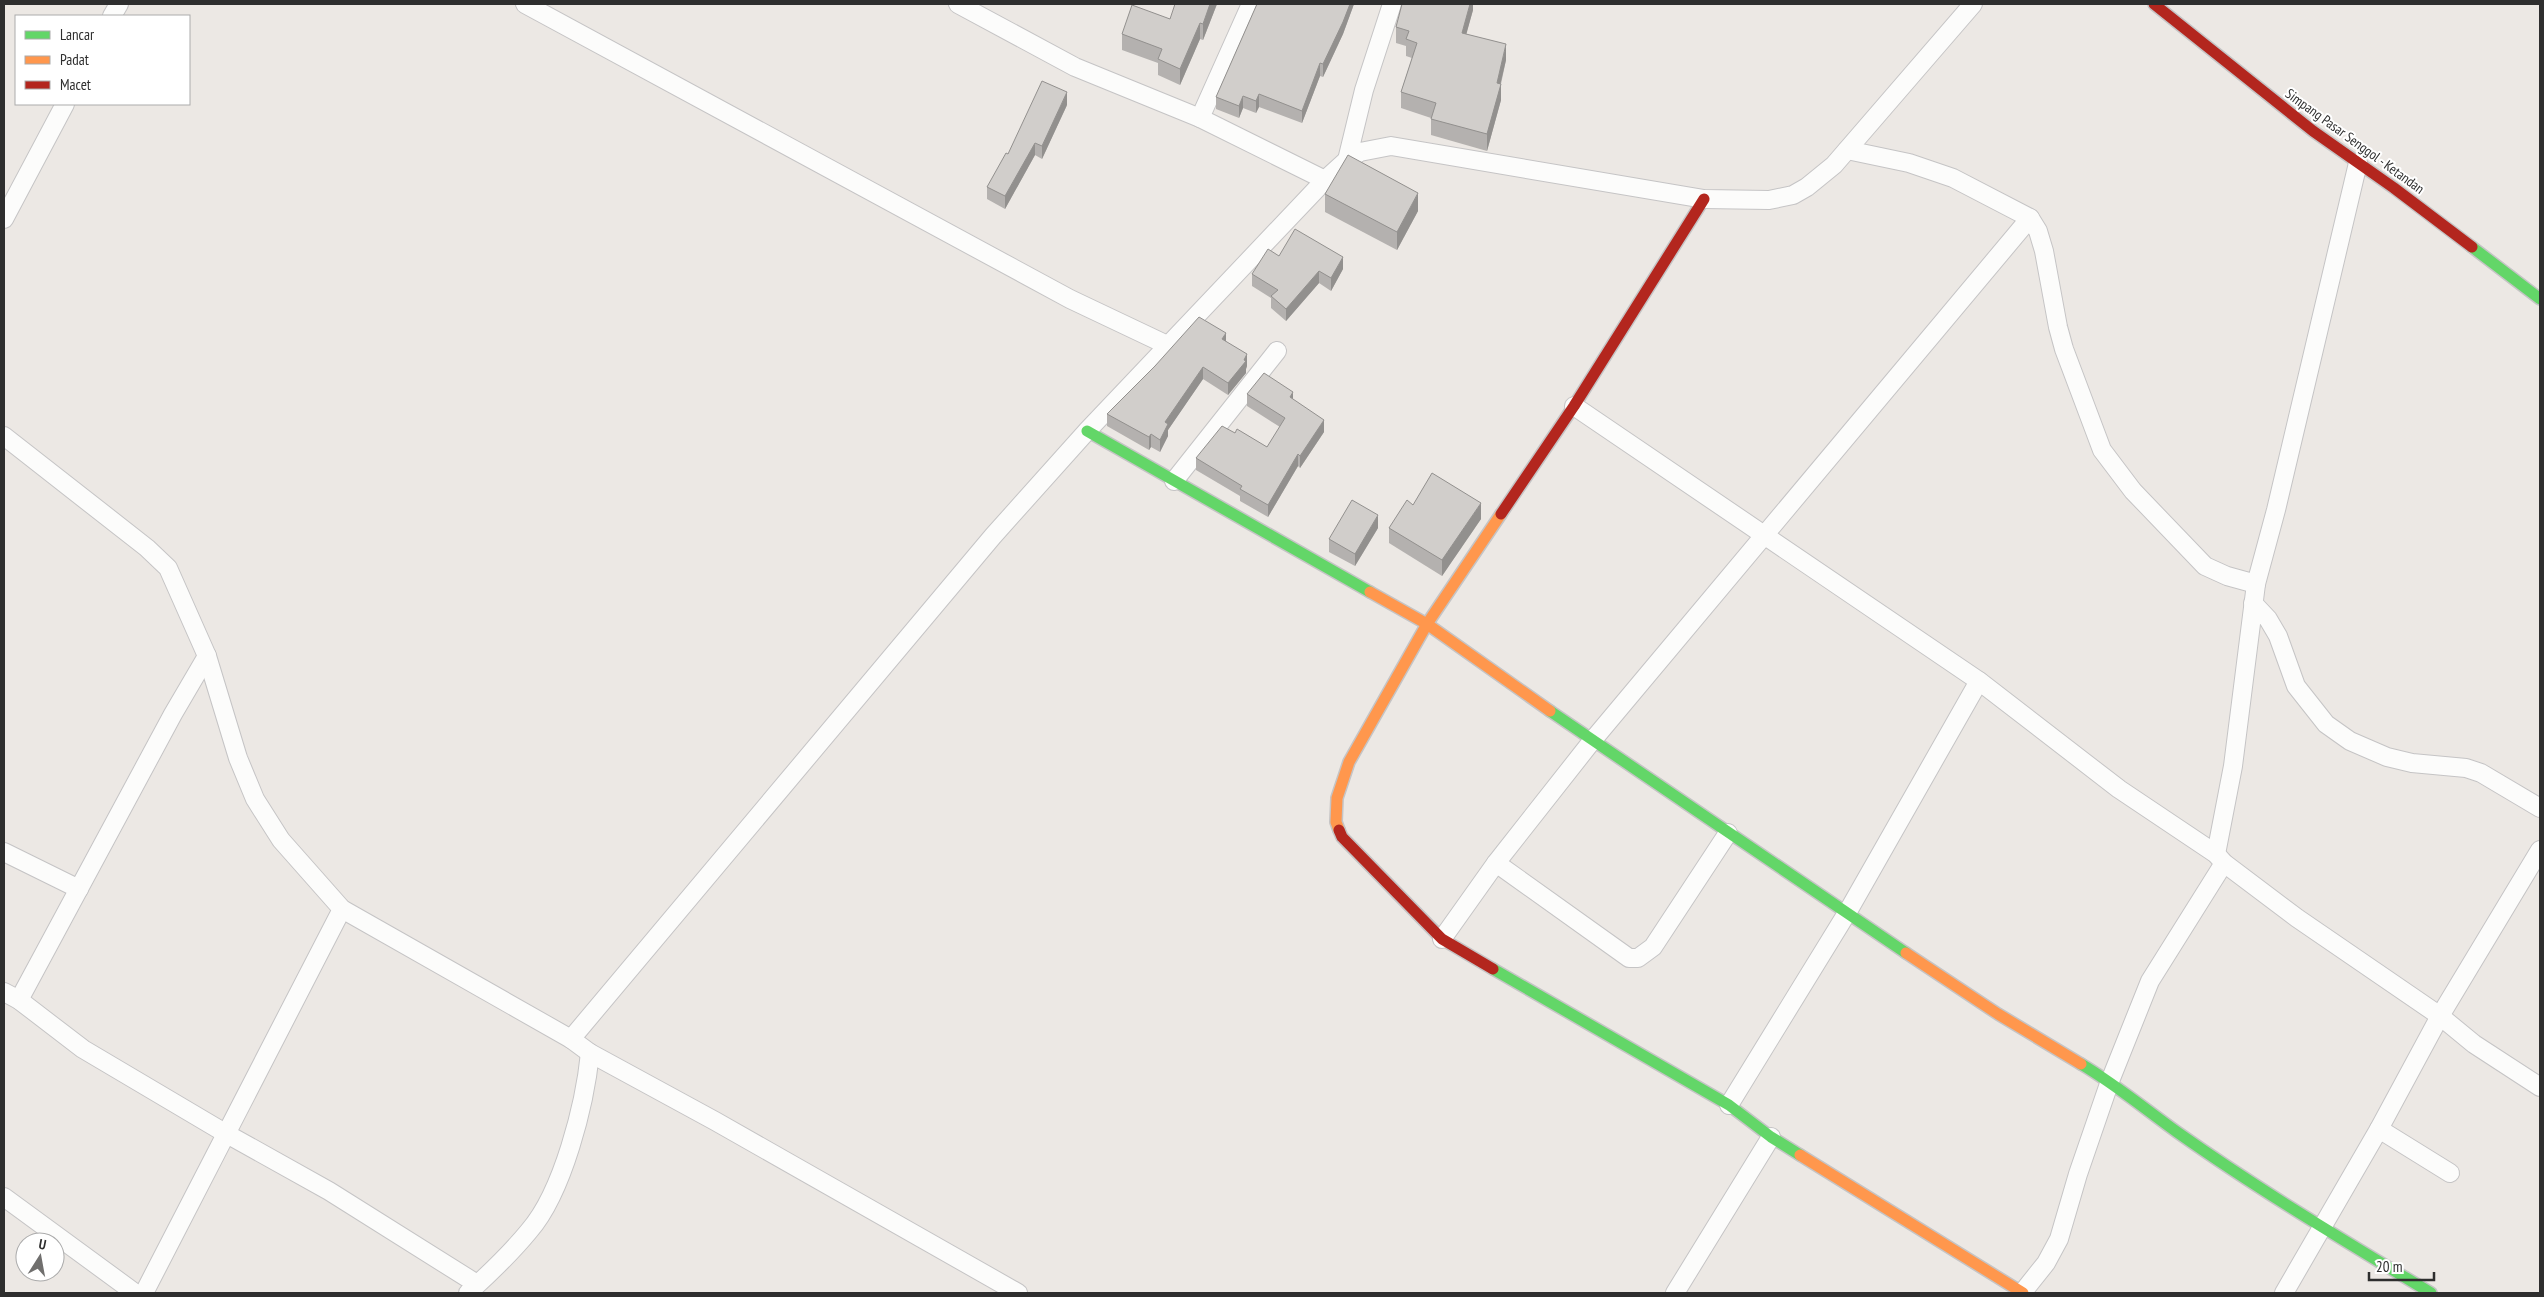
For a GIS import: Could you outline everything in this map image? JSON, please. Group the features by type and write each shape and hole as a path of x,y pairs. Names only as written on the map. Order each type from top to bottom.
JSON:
{"street":[{"path":"113,15 119,4"},
{"path":"525,4 1070,299 1167,346"},
{"path":"1200,118 1251,4"},
{"path":"1347,160 1364,90 1392,4"},
{"path":"572,1039 993,536 1087,431 1167,346 1325,180 1347,160 1360,152 1391,146 1704,198 1769,200 1793,195 1807,187 1834,165 1973,4"},
{"name":"Simpang Pasar Senggol - Ketandan","path":"2154,4 2312,131 2358,163 2540,299"},
{"path":"963,5 1075,67 1200,118 1325,180"},
{"path":"4,219 64,105"},
{"path":"1847,150 1909,163 1953,178 2030,218 2038,231 2044,251 2064,349 2102,450 2133,491 2205,566 2227,576 2256,584"},
{"path":"1704,198 1574,406 1427,624 1349,762 1337,798 1336,822 1342,836 1442,938 1729,1105 1771,1137 2023,1293 2046,1263 2059,1239 2078,1174 2110,1081 2150,981 2220,859 2256,584 2276,510 2358,163"},
{"path":"1442,938 1496,863 1592,741 2030,218"},
{"path":"1174,481 1277,351"},
{"path":"1574,406 1979,681 2120,789 2220,859 2297,918 2440,1016 2474,1044 2540,1087"},
{"path":"1087,431 1427,624 1592,741 1998,1014 2110,1081 2177,1132 2322,1227 2431,1293"},
{"path":"4,436 147,548 168,568 207,656 233,742 255,799 282,840 342,909 572,1039 590,1053 715,1121 1018,1293"},
{"path":"2254,603 2268,619 2278,636 2296,686 2326,724 2350,741 2387,757 2412,763 2466,768 2481,773 2540,808"},
{"path":"207,656 172,714 79,889 11,996 83,1049 329,1192 472,1289 530,1230 546,1206 559,1177 580,1111 590,1053"},
{"path":"1729,1105 1847,913 1979,681"},
{"path":"1496,863 1629,958 1638,958 1653,946 1728,833"},
{"path":"2284,1293 2379,1129 2440,1016 2540,850"},
{"path":"4,852 79,889"},
{"path":"144,1293 342,909"},
{"path":"2379,1129 2450,1173"},
{"path":"1675,1293 1771,1137"},
{"path":"4,1196 135,1293"}],"building":[{"path":"1175,4 1210,4 1203,24 1200,23 1180,69 1158,59 1162,49 1122,34 1132,5 1170,19"},
{"path":"1257,4 1350,4 1323,64 1320,63 1302,111 1259,94 1256,101 1243,96 1239,106 1216,97"},
{"path":"1402,4 1470,4 1462,33 1506,44 1497,83 1501,84 1487,134 1431,119 1436,103 1401,92 1417,43 1406,39 1409,31 1396,27"},
{"path":"1042,81 1067,92 1042,146 1035,143 1005,196 987,187 1006,153 1008,154"},
{"path":"1348,155 1418,193 1397,232 1325,194"},
{"path":"1295,229 1343,257 1331,278 1319,271 1286,309 1271,296 1278,290 1252,274 1268,249 1279,256"},
{"path":"1199,317 1226,333 1222,339 1247,354 1244,360 1246,361 1228,383 1203,367 1165,422 1168,424 1160,440 1151,434 1149,437 1107,414 1155,366"},
{"path":"1264,373 1293,392 1290,397 1324,420 1300,456 1298,454 1268,505 1240,489 1242,486 1196,458 1222,426 1235,433 1237,429 1267,447 1285,418 1247,394"},
{"path":"1432,473 1481,503 1442,560 1389,528 1407,500 1413,505"},
{"path":"1352,500 1378,515 1355,554 1329,539"}],"traffic: fast":[{"path":"2472,247 2540,299"},
{"path":"1087,431 1370,592"},
{"path":"1550,711 1906,953"},
{"path":"1493,969 1729,1105 1771,1137 1800,1155"},
{"path":"2081,1064 2239,1174 2302,1215 2431,1293"}],"traffic: slow":[{"path":"1339,830 1336,822 1337,798 1349,762 1427,624 1501,514"},
{"path":"1370,592 1427,624 1550,711"},
{"path":"1906,953 1998,1014 2081,1064"},
{"path":"1800,1155 2023,1293"}],"traffic: jam":[{"path":"2154,4 2313,131 2394,188 2472,247"},
{"path":"1501,514 1574,406 1704,199"},
{"path":"1339,830 1342,837 1442,939 1493,969"}]}
